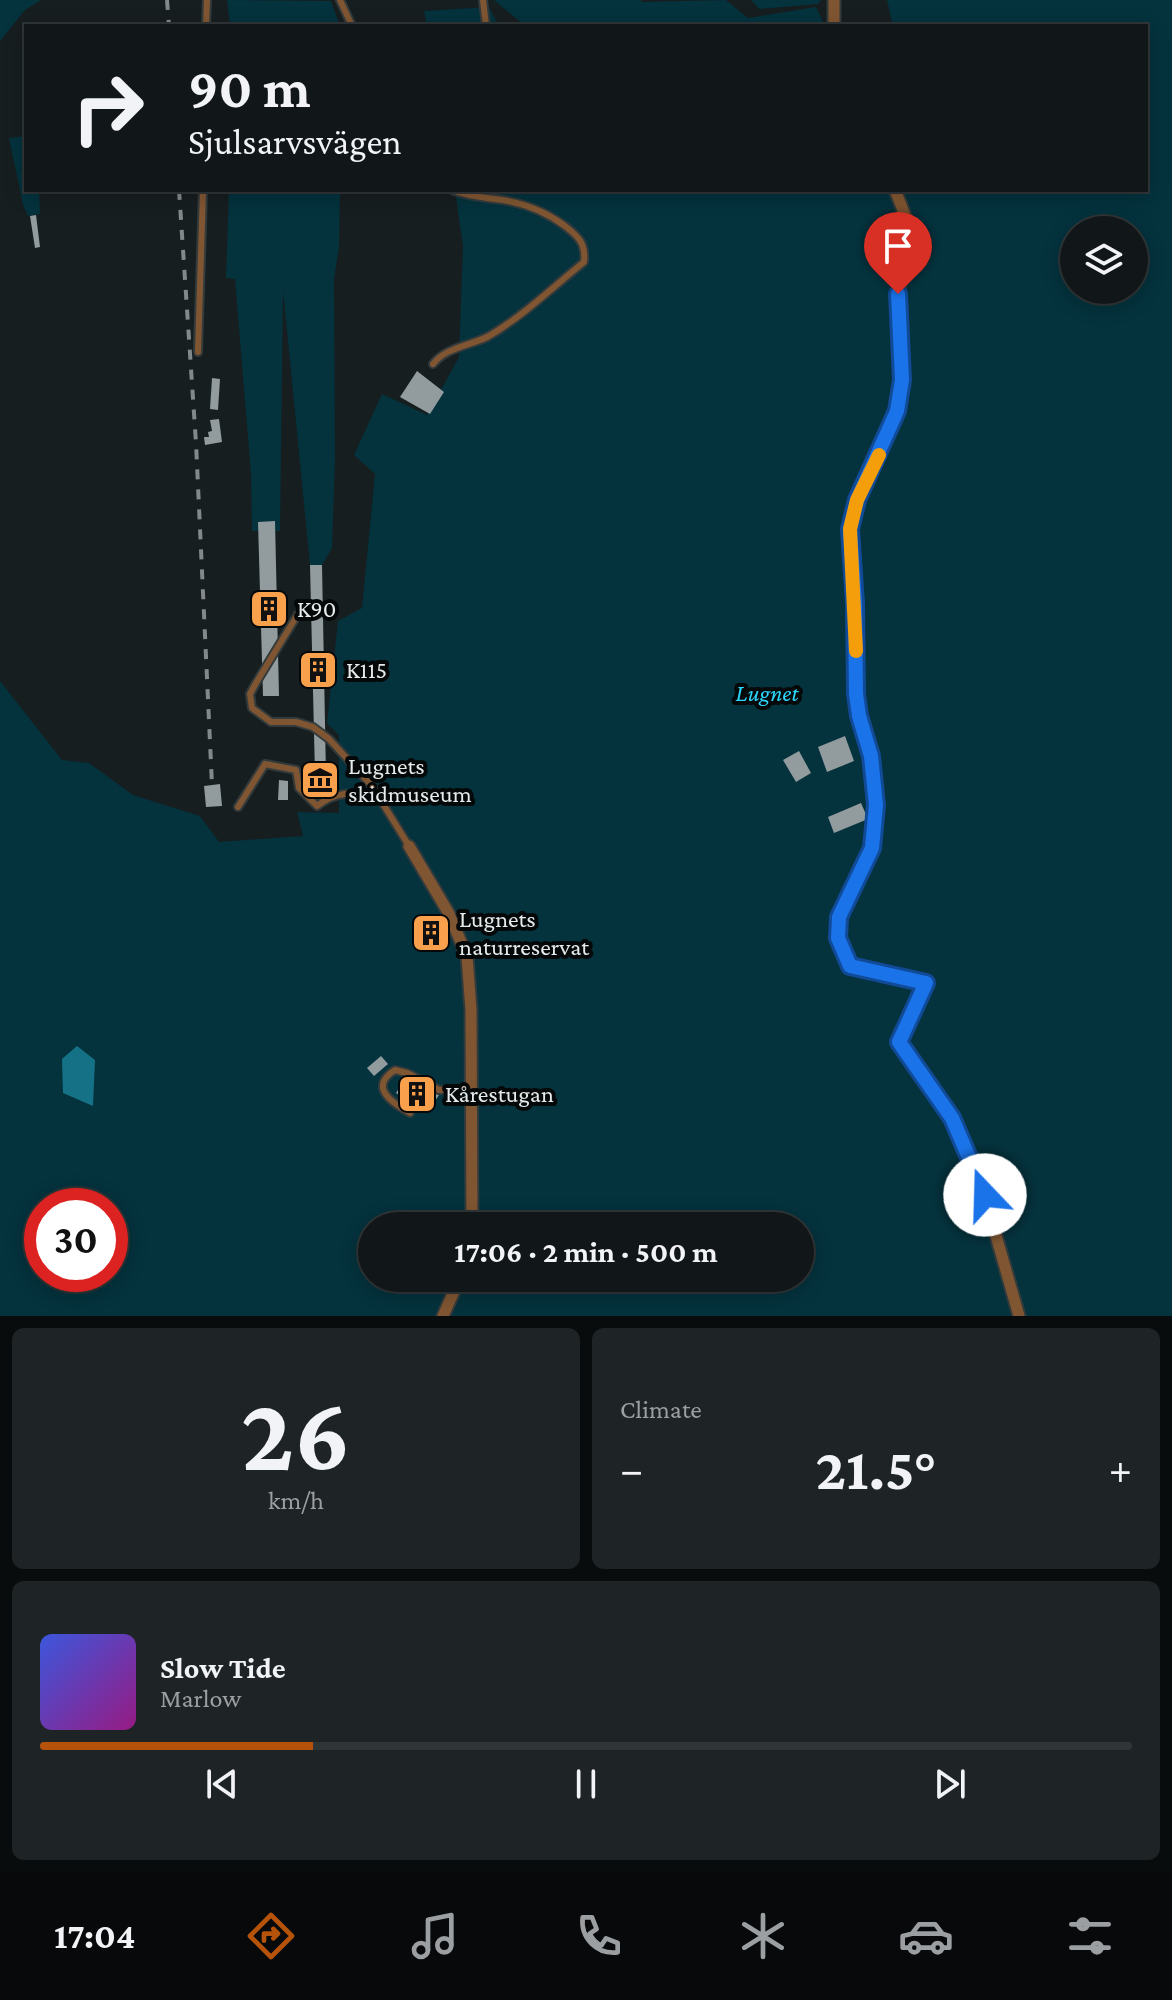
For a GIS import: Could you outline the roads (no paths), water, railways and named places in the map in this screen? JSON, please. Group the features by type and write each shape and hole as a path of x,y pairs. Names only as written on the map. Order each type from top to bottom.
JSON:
{"street":[{"path":"834,0 834,24"},
{"path":"896,192 909,238 898,294 900,395 890,431 857,500 850,529 856,694 871,756 876,805 874,839 863,869 843,904 838,938 850,966 926,983 899,1042 952,1118 979,1176 1019,1316"},
{"path":"409,846 448,912 467,956 471,999 472,1212"},
{"path":"443,1316 454,1292"}],"lane":[{"path":"206,24 207,0"},
{"path":"340,0 351,24"},
{"path":"483,0 486,24"},
{"path":"198,352 203,192"},
{"path":"433,364 441,355 488,336 517,316 584,262 586,249 579,237 543,212 521,204 458,192"},
{"path":"298,614 250,694 252,708 271,722 296,722 313,727 329,739 372,786 409,846"},
{"path":"238,807 265,764 296,770 299,788 317,806 345,792 378,796"},
{"path":"410,1113 392,1103 384,1092 385,1076 395,1070 439,1090 471,1088"}],"water":[{"path":"77,1046 95,1060 93,1106 63,1093 62,1059"}],"railway":[{"path":"167,0 169,24"},
{"path":"179,192 196,443 212,785"}],"place":[{"name":"K90","path":"269,609"},
{"name":"K115","path":"318,670"},
{"name":"Lugnets skidmuseum","path":"320,780"},
{"name":"Lugnets naturreservat","path":"431,933"},
{"name":"Kårestugan","path":"417,1094"}],"park label":[{"name":"Lugnet","path":"767,693"}]}
